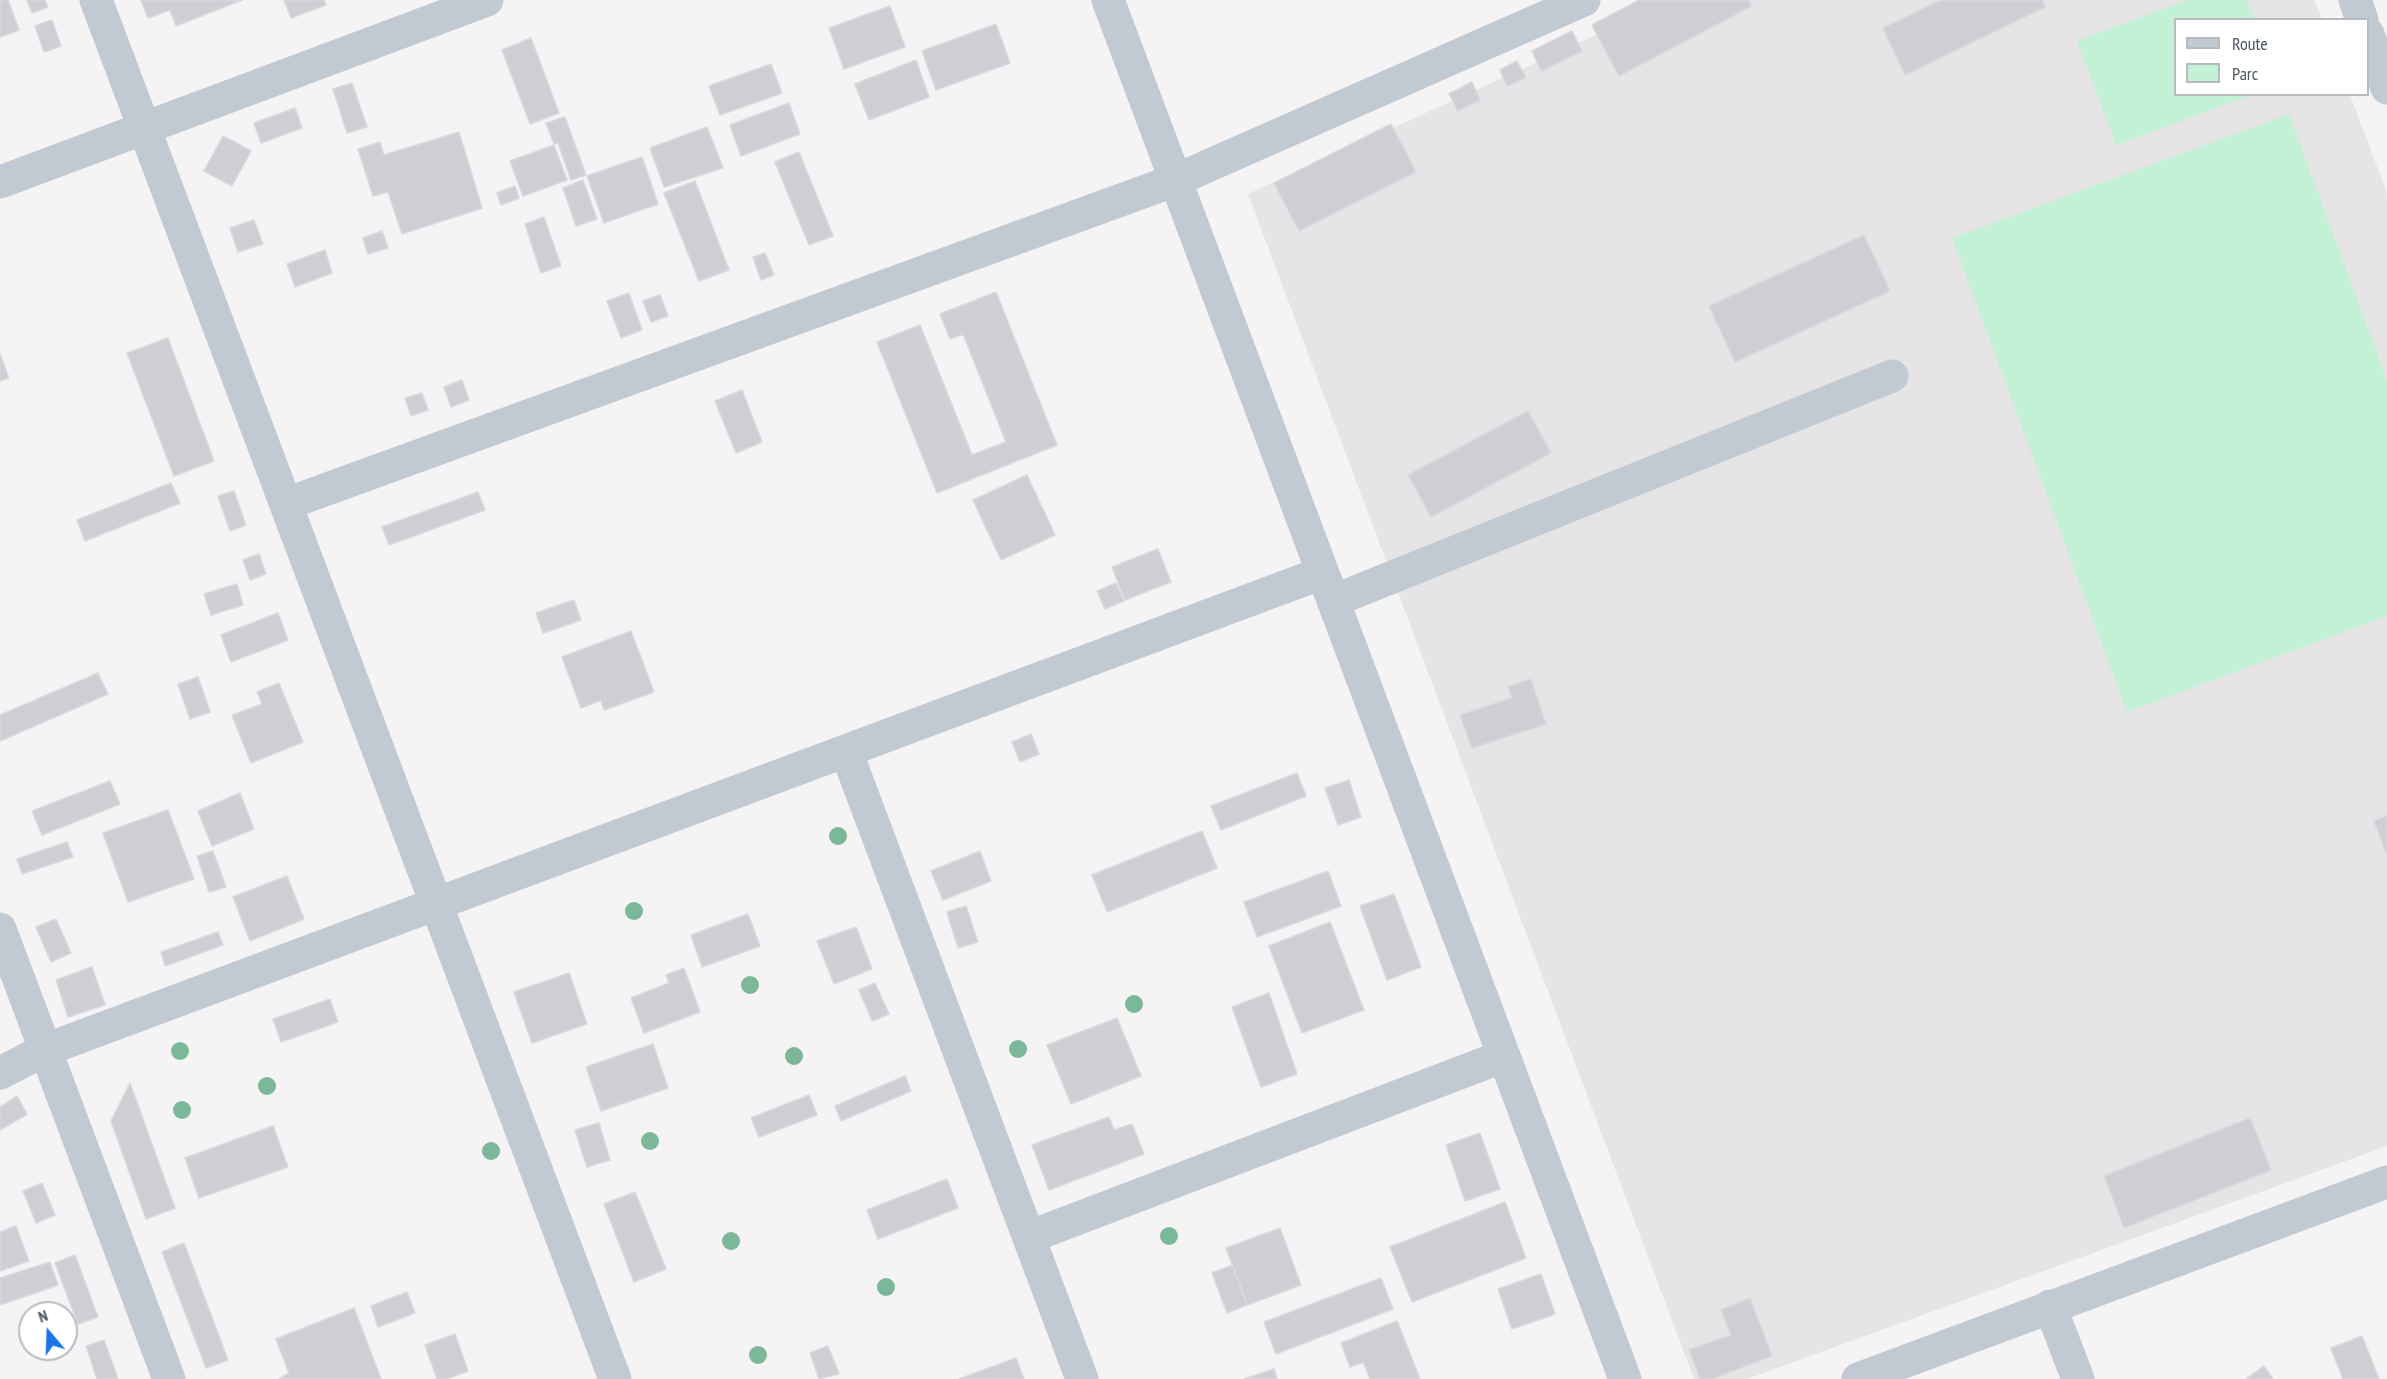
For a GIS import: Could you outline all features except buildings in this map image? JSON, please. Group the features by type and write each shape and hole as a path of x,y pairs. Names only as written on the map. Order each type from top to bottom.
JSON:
{"street":[{"path":"96,0 615,1379"},
{"path":"0,182 487,0"},
{"path":"1108,0 1625,1379"},
{"path":"286,504 1176,180 1584,0"},
{"path":"2355,0 2361,18"},
{"path":"2369,39 2387,88"},
{"path":"0,1073 45,1050 846,751 1328,587 1892,376"},
{"path":"846,751 1082,1379"},
{"path":"0,929 169,1379"},
{"path":"1029,1237 1504,1056"},
{"path":"1858,1379 2387,1182"},
{"path":"2050,1306 2078,1379"}],"shaded area":[{"path":"1673,0 2314,0 2322,18 2174,18 2174,96 2350,96 2387,193 2387,1146 1747,1379 1694,1379 1248,194"}],"green space":[{"path":"2187,0 2247,0 2254,18 2174,18 2174,96 2248,96 2116,145 2077,41"},
{"path":"2289,114 2387,380 2387,616 2127,712 1952,238"}]}
